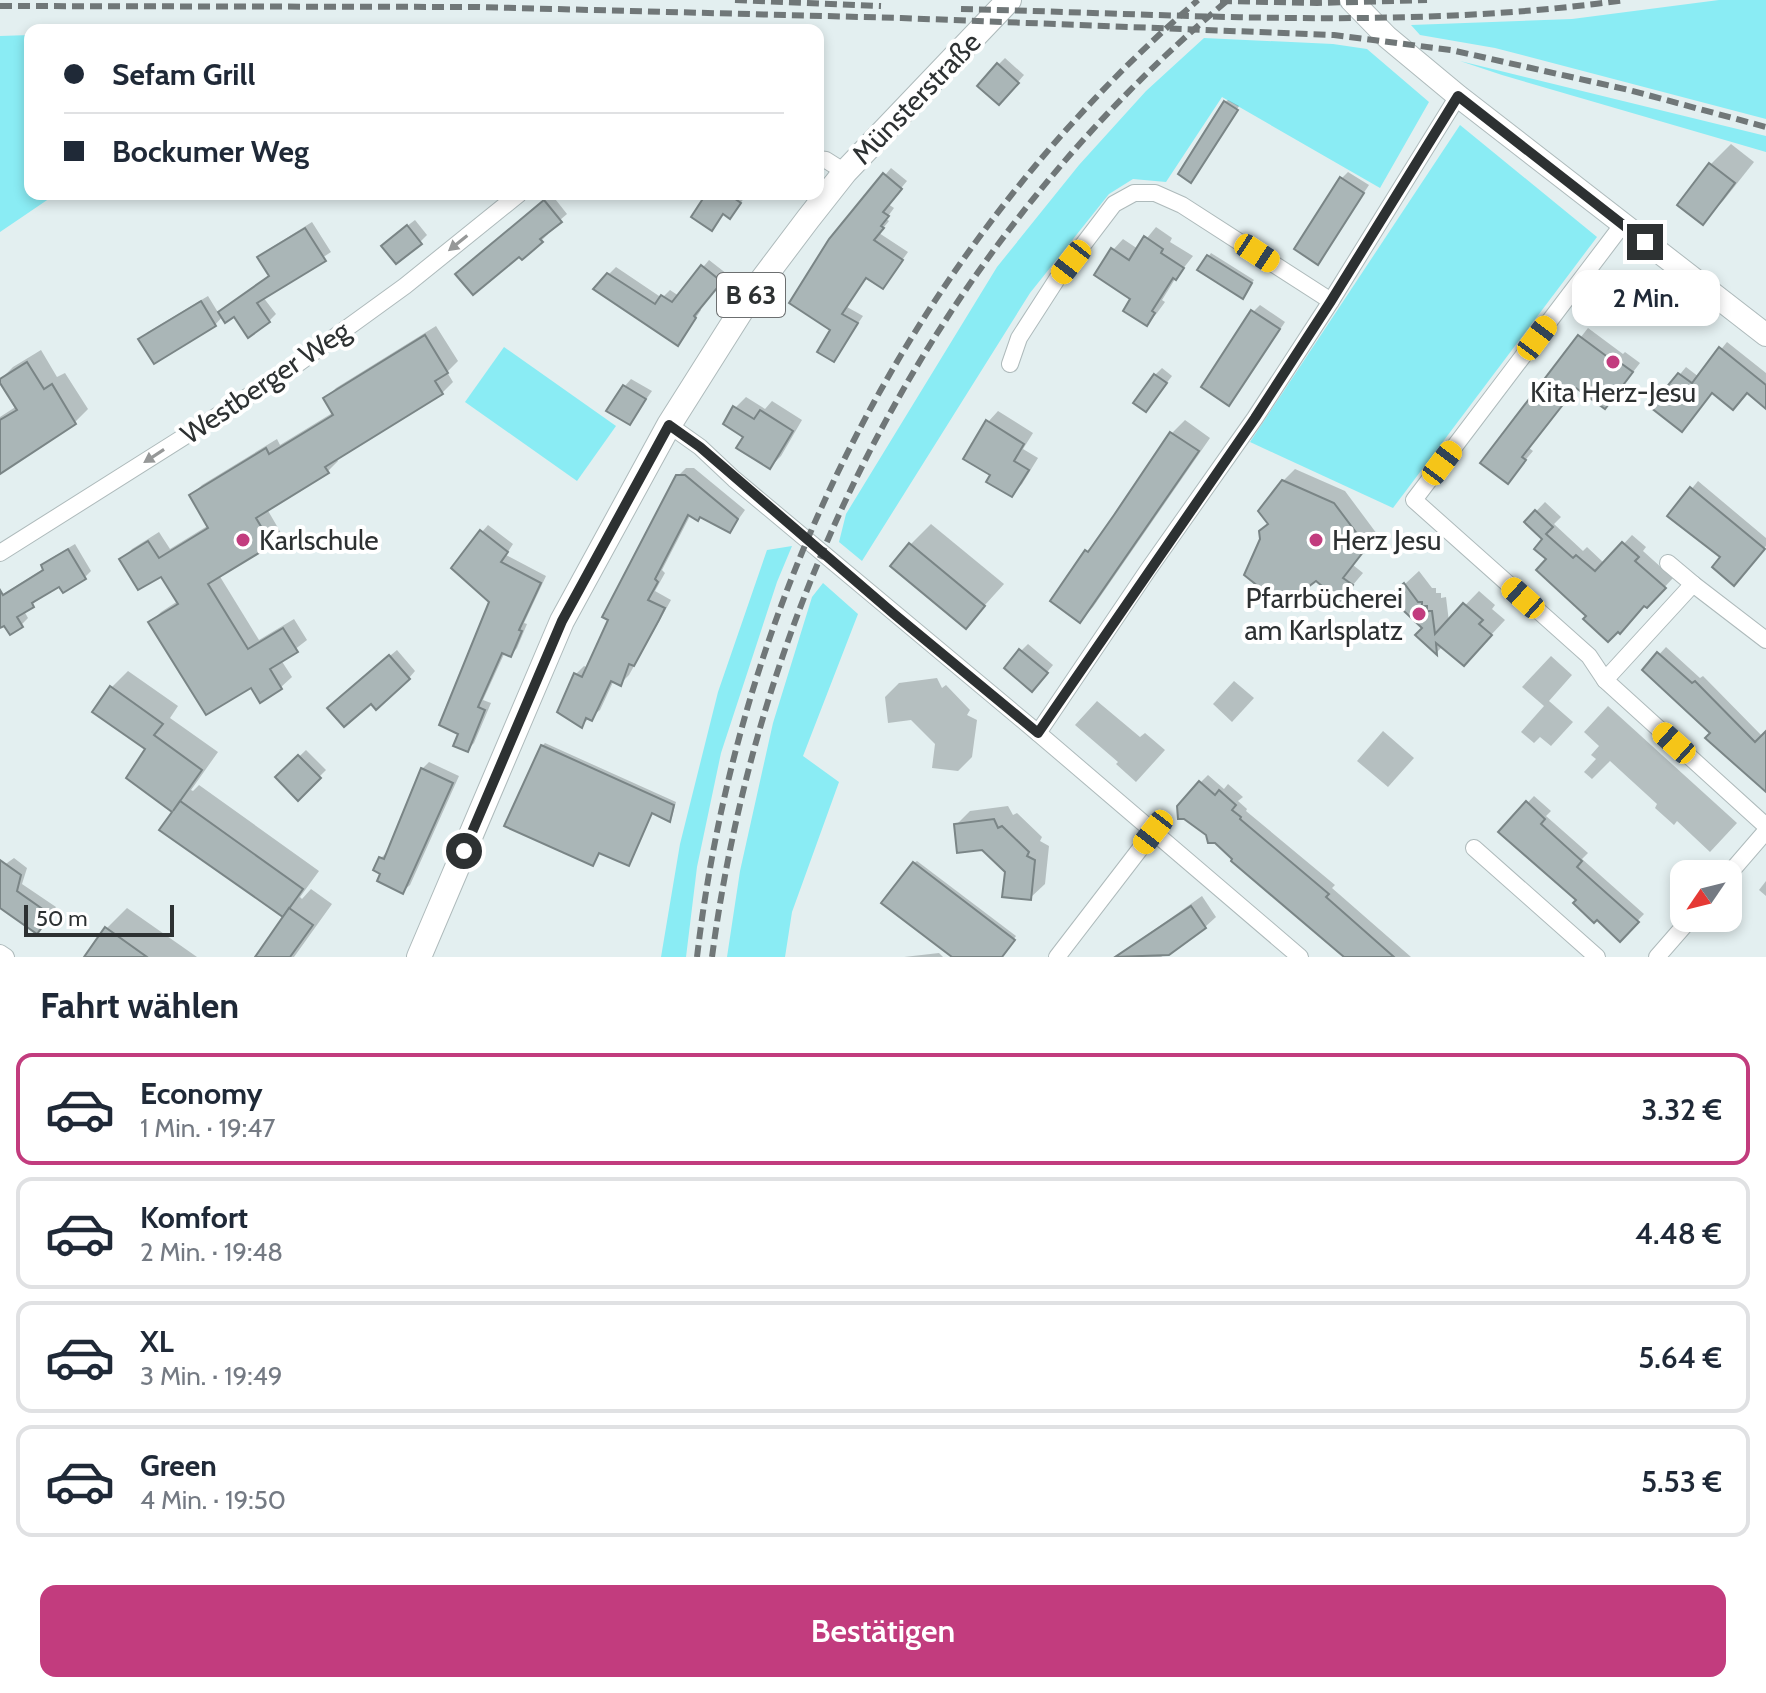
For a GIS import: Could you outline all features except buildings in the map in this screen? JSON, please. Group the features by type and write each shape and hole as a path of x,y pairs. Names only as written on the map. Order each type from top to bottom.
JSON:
{"main road":[{"name":"Münsterstraße","path":"824,199 845,172 1009,0"},
{"path":"1351,0 1387,37 1458,96 1766,335"},
{"name":"Münsterstraße","path":"419,957 562,621 669,425 753,292 824,200"}],"street":[{"path":"1038,733 1255,418 1458,96"},
{"path":"824,160 845,172"},
{"path":"1010,364 1019,338 1057,279 1114,204 1134,193 1155,193 1182,205 1331,301"},
{"name":"Westberger Weg","path":"0,553 285,373 405,286 512,200"},
{"path":"1623,224 1414,500 1589,656 1605,680 1766,828 1740,860"},
{"path":"669,425 700,447 1300,957"},
{"path":"1668,563 1766,640"},
{"path":"1605,680 1693,584"},
{"path":"1057,957 1153,832"},
{"path":"1474,848 1597,957"},
{"path":"1657,957 1679,932"},
{"path":"0,953 6,957"}],"shaded area":[{"path":"1719,0 1766,0 1766,119 1495,48 1420,35 1411,25 1572,19"},
{"path":"24,35 24,200 47,200 0,232 0,36"},
{"path":"1204,38 1333,44 1367,49 1429,102 1380,188 1222,97 1166,182 1133,179 1109,194 1030,293 862,561 839,542 846,514 997,267 1079,165 1146,91"},
{"path":"1460,61 1766,136 1766,152 1502,75"},
{"path":"1460,125 1597,237 1393,508 1250,442"},
{"path":"504,347 616,426 577,481 465,402"},
{"path":"792,546 777,582 721,753 697,867 686,957 661,957 680,844 718,692 767,550"},
{"path":"823,583 858,614 803,756 839,782 792,912 785,957 727,957 740,871 773,723 812,597"}],"railway":[{"path":"735,0 881,6"},
{"path":"697,957 719,820 754,686 800,557 858,432 927,313 1007,200 1098,96 1198,0"},
{"path":"712,957 736,820 773,686 821,555 881,430 952,311 1033,199 1125,95 1228,0"},
{"path":"1220,1 1317,3 1427,0"},
{"path":"961,9 1210,17 1377,18 1543,9 1625,0"},
{"path":"0,6 477,7 901,18 1334,35 1451,50 1629,90 1766,127"}],"place":[{"name":"Kita Herz-Jesu","path":"1613,362"},
{"name":"Karlschule","path":"243,540"},
{"name":"Herz Jesu","path":"1316,540"},
{"name":"Pfarrbücherei am Karlsplatz","path":"1419,614"}],"route":[{"path":"464,851 562,621 669,425 700,447 734,479 1038,733 1255,418 1458,96 1645,242"}]}
